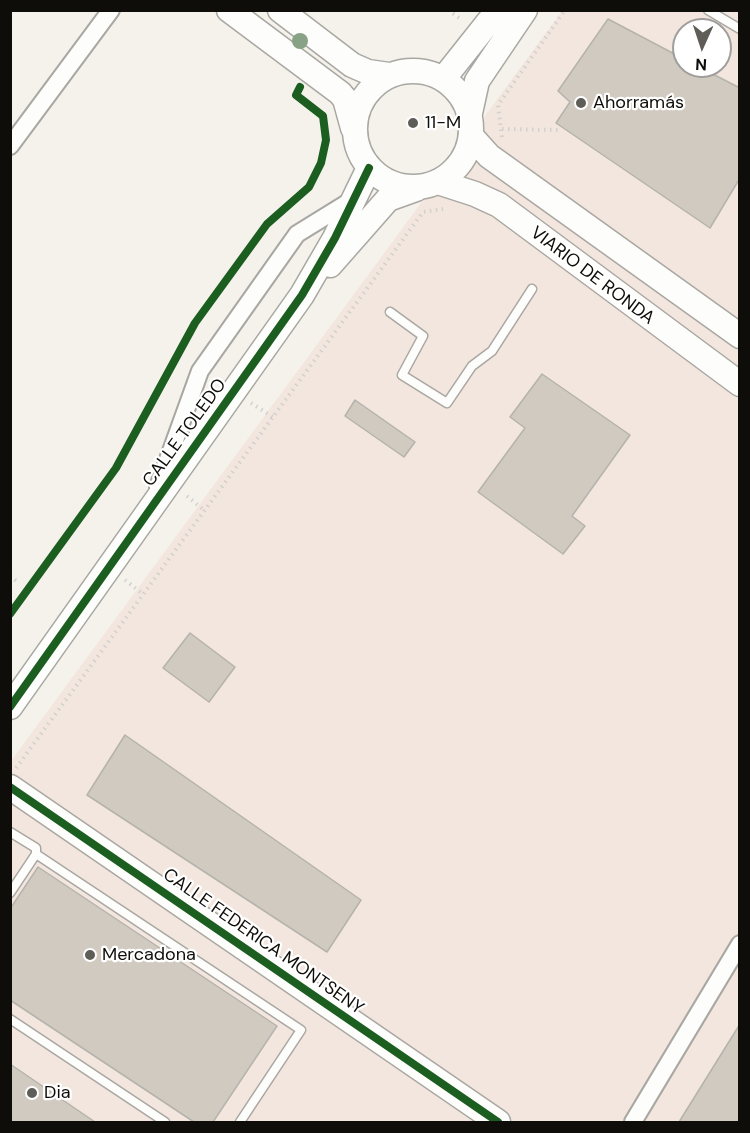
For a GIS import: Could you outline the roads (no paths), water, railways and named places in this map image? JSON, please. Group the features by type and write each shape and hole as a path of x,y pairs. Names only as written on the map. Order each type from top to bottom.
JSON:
{"main road":[{"path":"229,10 340,93 345,99 358,151 369,168 384,180 401,186 429,185 460,163 471,125 477,81 525,10"},
{"path":"280,10 352,65 368,72 389,75 408,70 426,71 444,78 460,94 471,125"},
{"path":"444,78 498,10"},
{"path":"354,131 356,114 363,98 389,75"},
{"name":"VIARIO DE RONDA","path":"471,125 489,156 740,336"},
{"name":"CALLE TOLEDO","path":"10,707 302,295 335,238 369,168"},
{"name":"VIARIO DE RONDA","path":"429,185 475,194 499,206 740,384"},
{"name":"CALLE TOLEDO","path":"302,295 388,199 429,185"},
{"name":"CALLE FEDERICA MONTSENY","path":"10,786 498,1122"}],"street":[{"path":"10,146 111,10"},
{"path":"152,504 200,371 297,234 353,200"},
{"path":"633,1122 740,944"}],"lane":[{"path":"708,10 740,29"},
{"path":"390,312 423,336 402,375 447,403 472,366 492,351 532,289"},
{"path":"10,832 36,848 36,854 10,893"},
{"path":"36,854 301,1030 240,1122"},
{"path":"10,1019 165,1122"}],"place":[{"name":"Ahorramás","path":"581,103"},
{"name":"11-M","path":"413,123"},
{"name":"Mercadona","path":"90,955"},
{"name":"Dia","path":"32,1093"}]}
